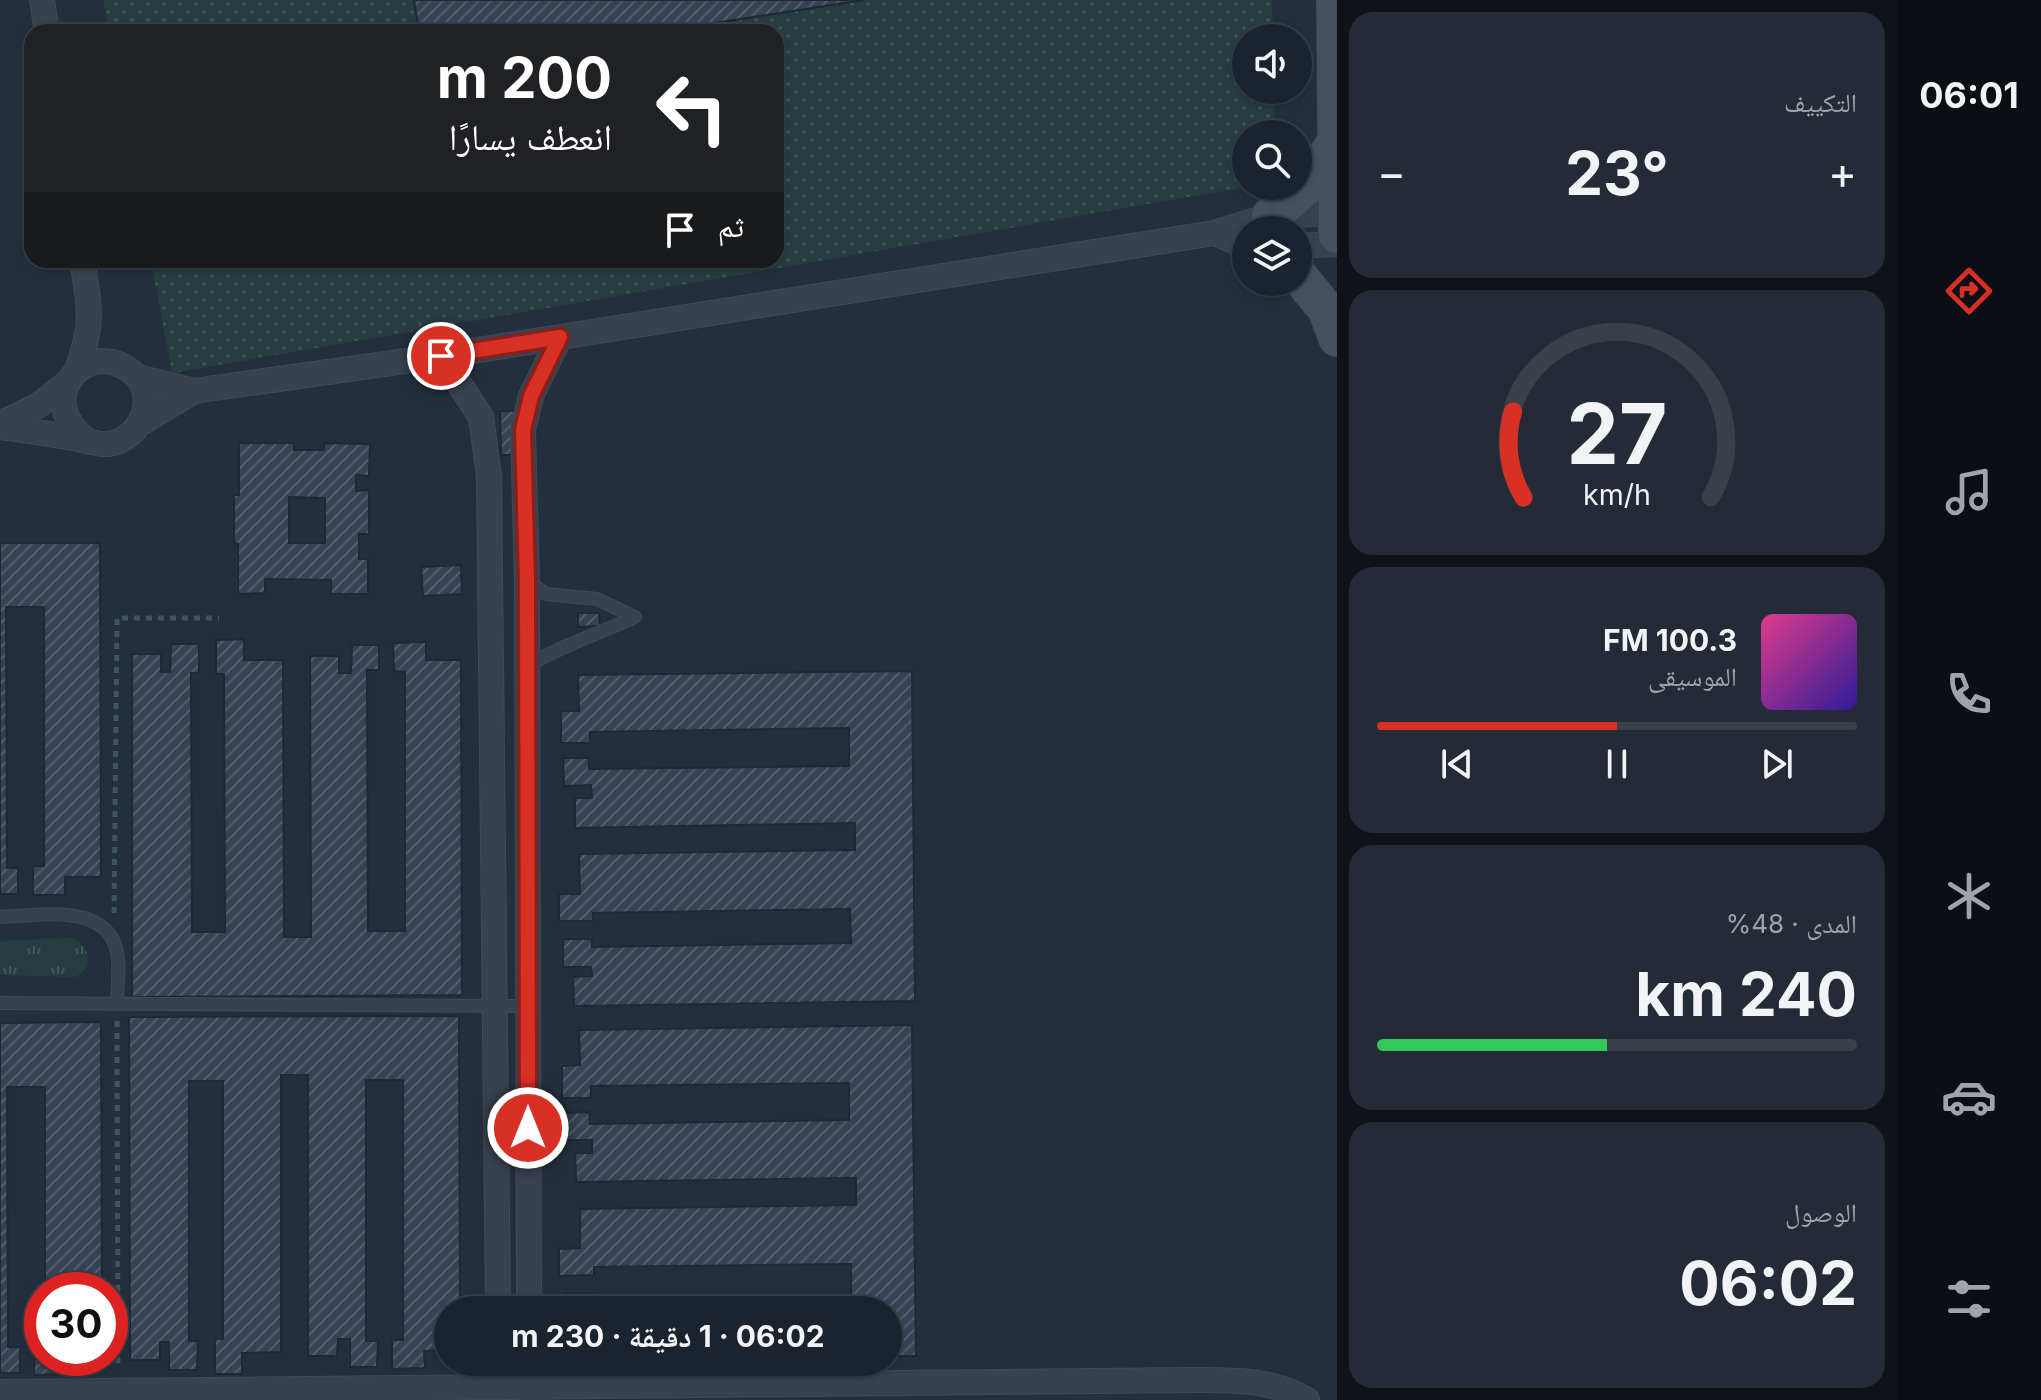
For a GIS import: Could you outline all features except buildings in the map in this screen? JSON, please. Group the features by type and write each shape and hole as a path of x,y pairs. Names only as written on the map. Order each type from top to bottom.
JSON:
{"street":[{"path":"42,0 46,24"},
{"path":"1335,0 1336,226"},
{"path":"1270,216 1304,190 1335,142"},
{"path":"1312,222 1336,226"},
{"path":"1312,239 1336,226"},
{"path":"0,426 108,444 127,437 141,423 194,391 441,356 1214,233 1232,228"},
{"path":"1214,233 1232,240"},
{"path":"83,268 91,315 87,344 63,399 65,417 74,431 88,441"},
{"path":"1312,292 1326,309 1337,338"},
{"path":"91,315 105,343 145,391 146,407 141,423"},
{"path":"529,1296 527,581 523,430 531,396 560,337"},
{"path":"441,356 481,417 489,476 498,1296"},
{"path":"0,426 39,405 91,363 107,361 194,391"},
{"path":"1200,1380 1222,1400"},
{"path":"0,1392 499,1383 1252,1380 1291,1391 1307,1400"}],"lane":[{"path":"526,667 551,652 635,617 597,599 546,594 527,581"},
{"path":"0,917 82,917 95,921 105,929 116,946 117,1004"},
{"path":"0,1003 527,1006"}],"path":[{"path":"116,946 117,618 219,618"},
{"path":"117,1004 118,1391"}],"green space":[{"path":"103,0 1272,0 1273,24 1232,24 1232,104 1274,104 1274,120 1232,120 1232,189 784,267 784,24 108,24"},
{"path":"152,268 778,268 172,373"},
{"path":"72,938 84,946 88,956 86,968 75,977 0,975 0,941"}],"route":[{"path":"441,356 560,337 531,396 523,430 527,581 528,1128"}]}
